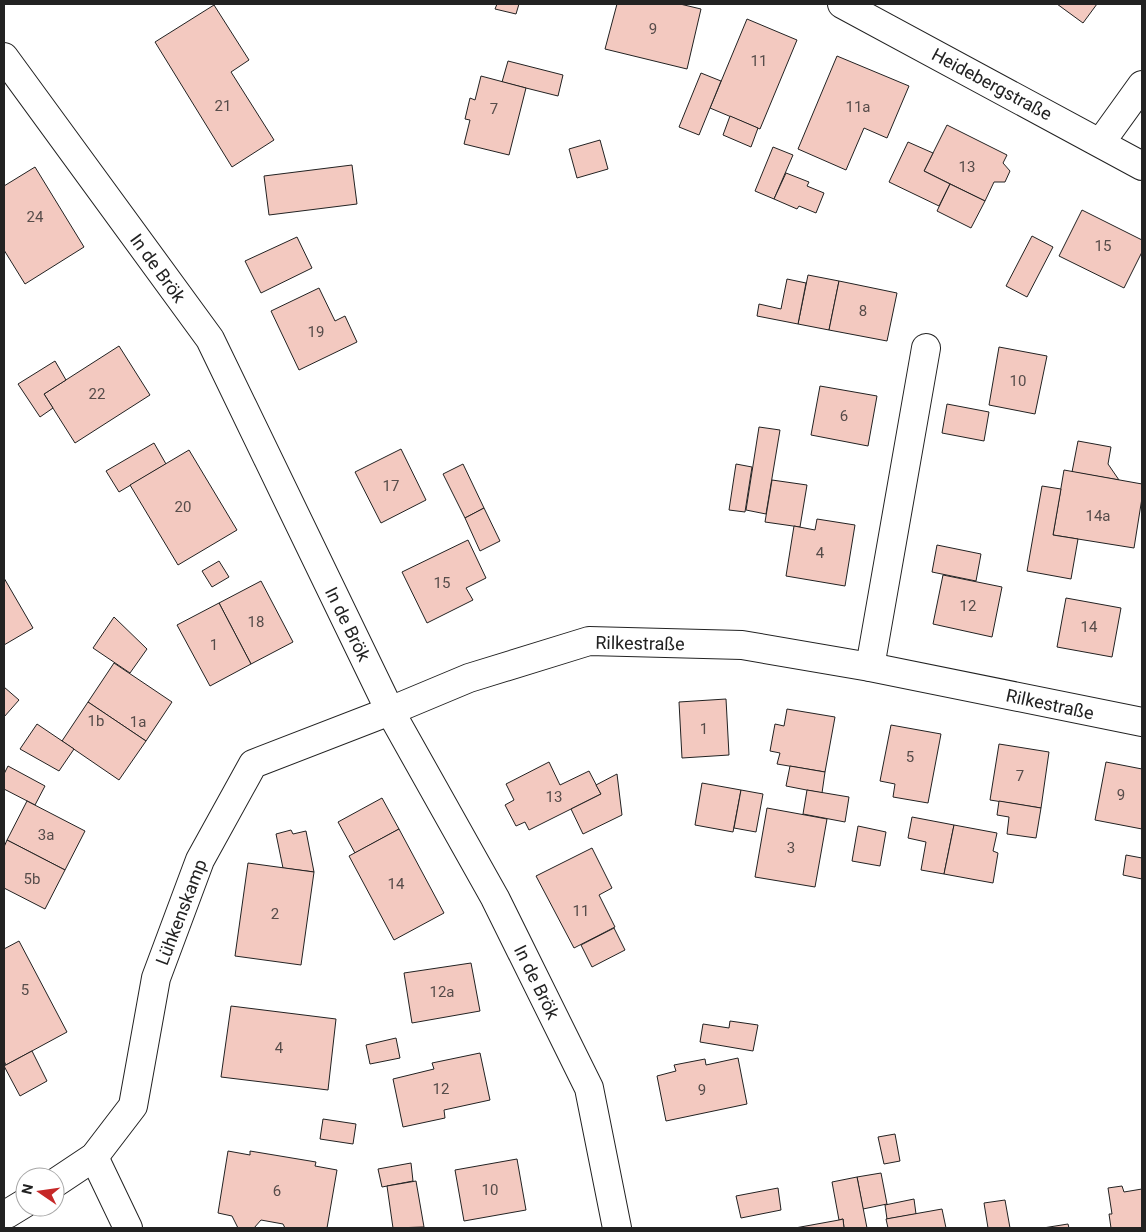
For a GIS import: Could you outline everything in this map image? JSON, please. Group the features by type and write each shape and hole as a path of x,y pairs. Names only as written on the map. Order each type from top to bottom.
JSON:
{"street":[{"name":"Heidebergstraße","path":"842,4 1101,142 1142,166"},
{"name":"In de Brök","path":"4,57 210,339 390,711 495,898 590,1088 617,1228"},
{"path":"1101,142 1142,85"},
{"path":"870,667 926,348"},
{"name":"Rilkestraße","path":"390,711 468,678 589,641 742,645 870,667 1142,722"},
{"name":"Lühkenskamp","path":"65,1177 94,1158 134,1106 156,978 200,860 253,764 390,711"},
{"path":"94,1158 128,1228"}],"building":[{"path":"497,4 519,4 516,14 495,9"},
{"path":"617,4 680,4 701,9 687,69 605,49"},
{"path":"1057,4 1097,4 1083,23"},
{"path":"214,5 249,60 231,72 274,140 232,167 155,42"},
{"path":"747,19 797,40 760,129 710,108"},
{"path":"837,56 909,86 887,138 864,128 846,170 798,149"},
{"path":"508,61 563,75 558,96 502,82"},
{"path":"701,73 721,81 699,135 679,127"},
{"path":"481,76 526,88 509,155 464,144 470,120 465,119 470,98 475,100"},
{"path":"730,116 758,128 751,147 723,135"},
{"path":"947,125 1007,155 1003,163 1010,171 1005,182 994,182 985,201 924,171"},
{"path":"600,140 608,169 577,178 569,149"},
{"path":"908,142 933,153 924,171 950,184 939,206 889,182"},
{"path":"773,147 793,155 774,199 755,191"},
{"path":"352,165 357,204 269,215 264,176"},
{"path":"35,167 84,247 25,284 4,250 4,186"},
{"path":"786,173 809,182 807,186 824,193 816,213 799,206 797,209 774,199"},
{"path":"950,184 985,201 971,228 937,211"},
{"path":"1082,210 1142,240 1142,252 1124,288 1059,256"},
{"path":"1032,236 1053,247 1027,297 1006,286"},
{"path":"297,237 312,268 261,293 245,261"},
{"path":"808,275 839,281 829,330 798,324"},
{"path":"787,279 806,283 798,324 757,316 759,304 781,309"},
{"path":"839,281 897,293 887,341 829,330"},
{"path":"319,288 335,321 345,316 357,342 299,370 271,311"},
{"path":"119,346 150,395 75,443 44,394"},
{"path":"999,347 1047,356 1035,414 989,405"},
{"path":"55,361 66,380 44,394 53,408 40,417 18,384"},
{"path":"820,386 877,396 868,446 811,435"},
{"path":"947,404 989,412 984,441 942,433"},
{"path":"759,427 780,430 766,514 746,510"},
{"path":"1078,441 1111,447 1108,464 1119,480 1072,472"},
{"path":"154,443 166,464 119,492 106,471"},
{"path":"401,449 426,500 381,523 355,472"},
{"path":"189,450 237,530 178,565 130,485"},
{"path":"463,464 484,508 465,518 443,474"},
{"path":"736,464 752,467 745,512 729,510"},
{"path":"1064,470 1142,484 1142,498 1134,548 1053,535"},
{"path":"772,480 807,485 800,527 765,522"},
{"path":"1042,486 1061,489 1053,535 1078,539 1071,579 1027,571"},
{"path":"484,508 500,541 480,551 465,518"},
{"path":"817,519 855,525 845,586 786,576 794,526 815,530"},
{"path":"468,540 486,578 466,588 473,600 427,623 402,572"},
{"path":"937,545 981,554 976,581 932,572"},
{"path":"219,561 229,577 212,587 202,571"},
{"path":"943,575 1002,587 992,637 933,624"},
{"path":"4,578 33,628 4,645"},
{"path":"261,581 293,642 251,664 219,603"},
{"path":"1066,598 1121,608 1112,657 1057,647"},
{"path":"219,603 251,664 210,686 177,625"},
{"path":"114,617 147,649 130,673 93,648"},
{"path":"114,663 172,702 146,741 88,702"},
{"path":"4,687 19,700 4,717"},
{"path":"726,699 729,755 682,758 679,702"},
{"path":"88,702 146,741 119,780 62,741"},
{"path":"787,709 835,717 825,772 777,764 780,753 770,751 775,724 784,726"},
{"path":"37,724 74,749 59,771 20,749"},
{"path":"891,725 941,734 928,803 893,797 895,784 880,781"},
{"path":"999,744 1049,752 1041,808 990,800"},
{"path":"549,762 560,785 589,771 601,794 529,830 525,822 516,826 505,805 514,800 506,784"},
{"path":"1106,762 1142,769 1142,829 1095,820"},
{"path":"8,766 45,786 35,805 4,789 4,774"},
{"path":"790,766 825,772 822,793 786,786"},
{"path":"617,774 622,815 583,834 571,809 601,794 596,785"},
{"path":"702,783 741,790 733,832 695,825"},
{"path":"741,790 763,794 756,832 734,828"},
{"path":"807,790 849,797 845,822 803,814"},
{"path":"382,798 399,829 355,853 338,822"},
{"path":"27,801 85,831 65,870 7,840"},
{"path":"999,801 1041,808 1036,838 1007,834 1009,817 997,815"},
{"path":"767,808 827,819 815,887 755,877"},
{"path":"912,817 954,825 944,874 921,870 926,842 908,838"},
{"path":"954,825 997,833 993,851 998,853 993,883 944,874"},
{"path":"858,826 886,832 880,866 852,861"},
{"path":"399,829 444,913 394,940 349,856"},
{"path":"291,830 293,834 306,831 314,872 283,868 276,834"},
{"path":"7,840 65,870 45,909 4,888 4,847"},
{"path":"592,848 612,888 599,895 615,927 574,948 536,876"},
{"path":"1126,855 1142,858 1142,879 1123,875"},
{"path":"248,863 314,872 301,965 235,956"},
{"path":"614,928 625,950 592,967 581,945"},
{"path":"19,941 67,1032 6,1065 4,1061 4,949"},
{"path":"471,963 480,1011 412,1023 404,973"},
{"path":"231,1006 336,1019 328,1090 221,1077"},
{"path":"730,1021 758,1025 753,1051 700,1042 703,1024 729,1028"},
{"path":"396,1038 400,1058 370,1064 366,1045"},
{"path":"32,1051 47,1081 20,1096 4,1066"},
{"path":"480,1053 490,1100 444,1110 445,1118 403,1127 393,1079 434,1069 432,1063"},
{"path":"738,1058 747,1104 666,1121 657,1076 676,1071 674,1065 705,1059 706,1065"},
{"path":"323,1119 356,1124 353,1144 320,1139"},
{"path":"895,1134 900,1161 884,1164 878,1137"},
{"path":"228,1151 250,1155 250,1151 316,1162 315,1166 337,1170 327,1228 285,1228 283,1224 261,1220 254,1228 238,1228 232,1216 218,1213"},
{"path":"517,1159 526,1210 464,1221 455,1170"},
{"path":"411,1163 413,1181 382,1187 378,1169"},
{"path":"881,1173 887,1204 863,1209 857,1177"},
{"path":"857,1177 867,1228 844,1228 843,1219 839,1220 832,1182"},
{"path":"416,1181 424,1227 393,1228 387,1186"},
{"path":"1122,1186 1124,1192 1142,1189 1142,1228 1111,1228 1109,1214 1112,1214 1108,1188"},
{"path":"778,1188 781,1210 741,1218 736,1196"},
{"path":"914,1199 916,1214 887,1219 885,1205"},
{"path":"1005,1200 1010,1228 988,1228 984,1203"},
{"path":"942,1209 946,1228 888,1228 886,1219"},
{"path":"843,1219 844,1228 795,1228 839,1220"},
{"path":"1068,1224 1069,1228 1043,1228"}]}
